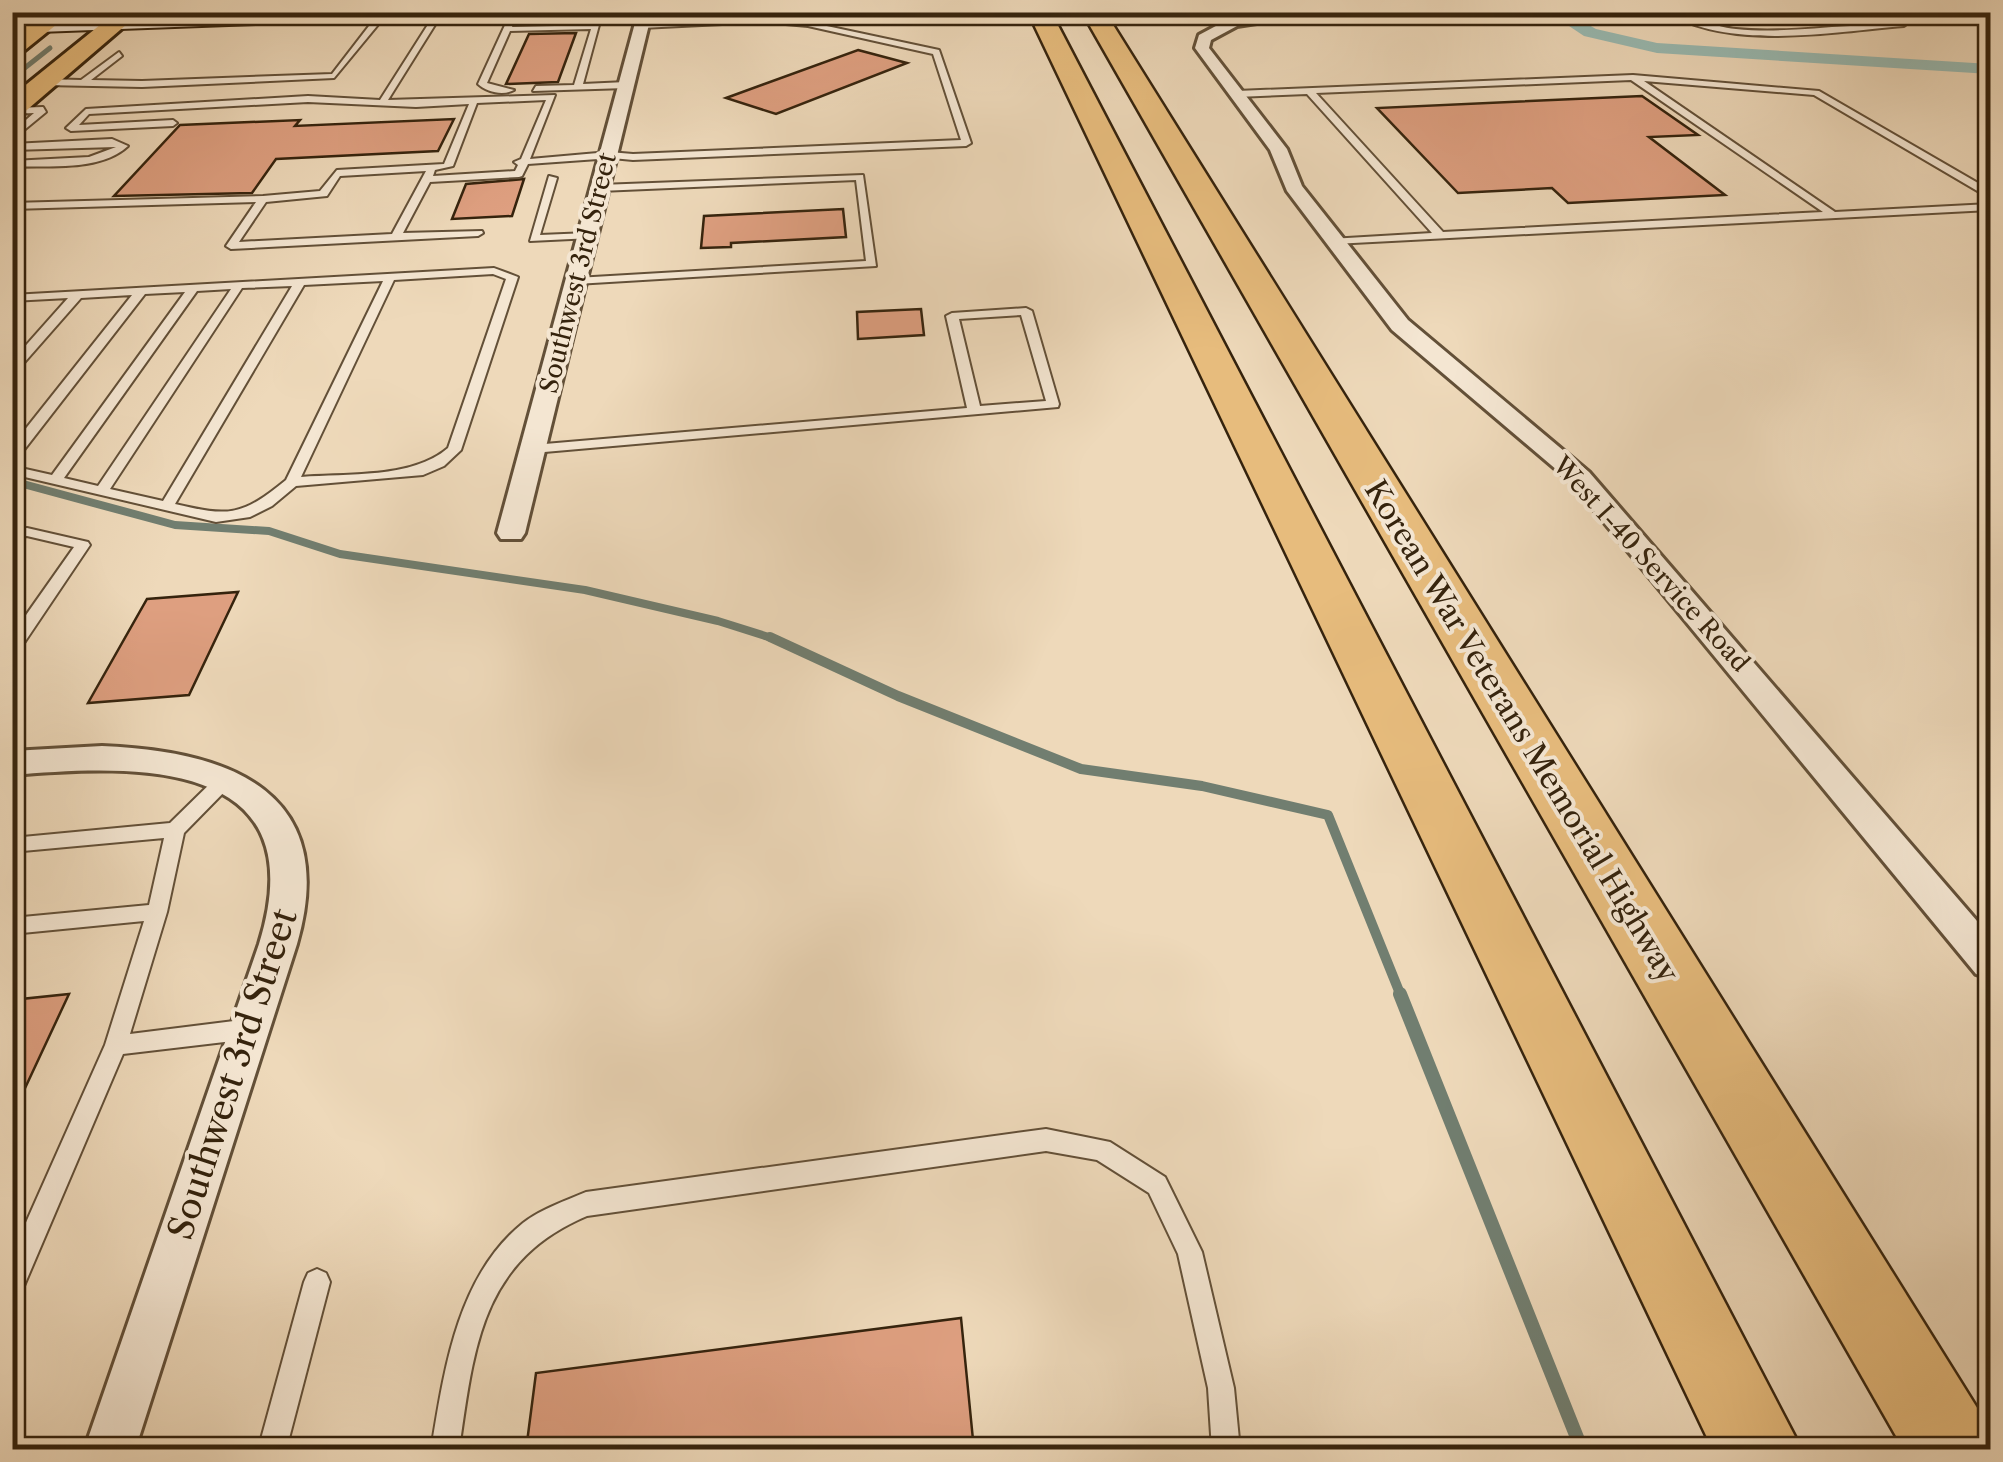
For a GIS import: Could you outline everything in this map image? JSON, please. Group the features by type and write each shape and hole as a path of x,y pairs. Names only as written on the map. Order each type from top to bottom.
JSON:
{"highway":[{"path":"1039,12 1759,1450"},
{"name":"Korean War Veterans Memorial Highway","path":"1093,12 1116,38 1953,1450"}],"main road":[{"path":"28,32 288,26 417,12"},
{"path":"12,110 44,82 117,31 277,15 373,15"}],"street":[{"name":"West I-40 Service Road","path":"1322,12 1234,22 1204,38 1202,48 1278,149 1293,187 1400,325 1580,477 1990,962"},
{"name":"Southwest 3rd Street","path":"512,533 643,20"},
{"name":"Southwest 3rd Street","path":"12,762 102,754 197,766 228,778 253,796 281,839 289,900 250,1029 109,1450"}],"lane":[{"path":"382,102 440,12"},
{"path":"515,12 484,87 625,90"},
{"path":"1669,12 1694,28 1721,32 1892,26 1919,12"},
{"path":"1844,12 1861,20 1852,28"},
{"path":"44,82 334,76 373,15"},
{"path":"12,206 323,194 337,173 608,156 966,143 936,52 808,24 643,20"},
{"path":"508,29 596,27 578,87"},
{"path":"83,83 117,31"},
{"path":"1237,94 1633,78 1816,93 1990,194"},
{"path":"1633,78 1833,216"},
{"path":"173,123 71,128 86,112 308,99 474,101 625,90"},
{"path":"1310,92 1441,236"},
{"path":"426,179 518,174 552,97"},
{"path":"448,166 474,101"},
{"path":"12,110 42,110 12,137"},
{"path":"12,147 112,142 123,146 117,153 98,158 13,164"},
{"path":"396,237 433,167"},
{"path":"576,281 872,264 860,177 600,188"},
{"path":"552,178 534,239 588,236"},
{"path":"263,199 231,246 478,233"},
{"path":"1334,241 1990,207"},
{"path":"13,299 494,271 512,278 454,450 439,463 418,472 292,482"},
{"path":"12,470 216,518 245,514 268,503 292,482 390,277"},
{"path":"166,508 300,282"},
{"path":"102,490 239,285"},
{"path":"56,480 193,288"},
{"path":"12,456 141,291"},
{"path":"12,370 76,295"},
{"path":"533,449 766,432 892,415 974,410 1053,404 1026,312 952,316 974,410"},
{"path":"12,533 27,532 83,544 12,648"},
{"path":"12,1284 116,1045 157,912 175,830 228,778"},
{"path":"12,845 175,830"},
{"path":"12,926 157,912"},
{"path":"116,1045 250,1029"},
{"path":"445,1450 457,1370 490,1280 530,1232 586,1204 1046,1140 1102,1150 1157,1185 1190,1252 1221,1388 1226,1450"},
{"path":"272,1450 316,1282"}],"building":[{"path":"576,33 558,82 506,84 529,34"},
{"path":"858,50 907,63 776,114 726,98"},
{"path":"1642,96 1698,135 1649,137 1725,195 1568,203 1552,188 1458,193 1377,108"},
{"path":"454,119 438,151 276,159 252,193 114,196 180,125 300,120 295,126"},
{"path":"524,179 512,216 452,219 466,184"},
{"path":"843,209 846,237 701,248 704,216"},
{"path":"921,309 924,335 858,339 857,312"},
{"path":"238,592 189,695 88,703 147,599"},
{"path":"69,994 12,1116 12,1000"},
{"path":"961,1318 974,1450 526,1450 536,1373"}],"waterway":[{"path":"1556,12 1590,32 1657,48 1990,69"},
{"path":"12,78 50,48"},
{"path":"12,481 175,525 269,531 340,554 585,590 718,621 773,638"},
{"path":"773,638 778,640"},
{"path":"773,638 898,696 1081,769 1202,786 1328,815 1401,996"},
{"path":"1400,994 1582,1450"}]}
